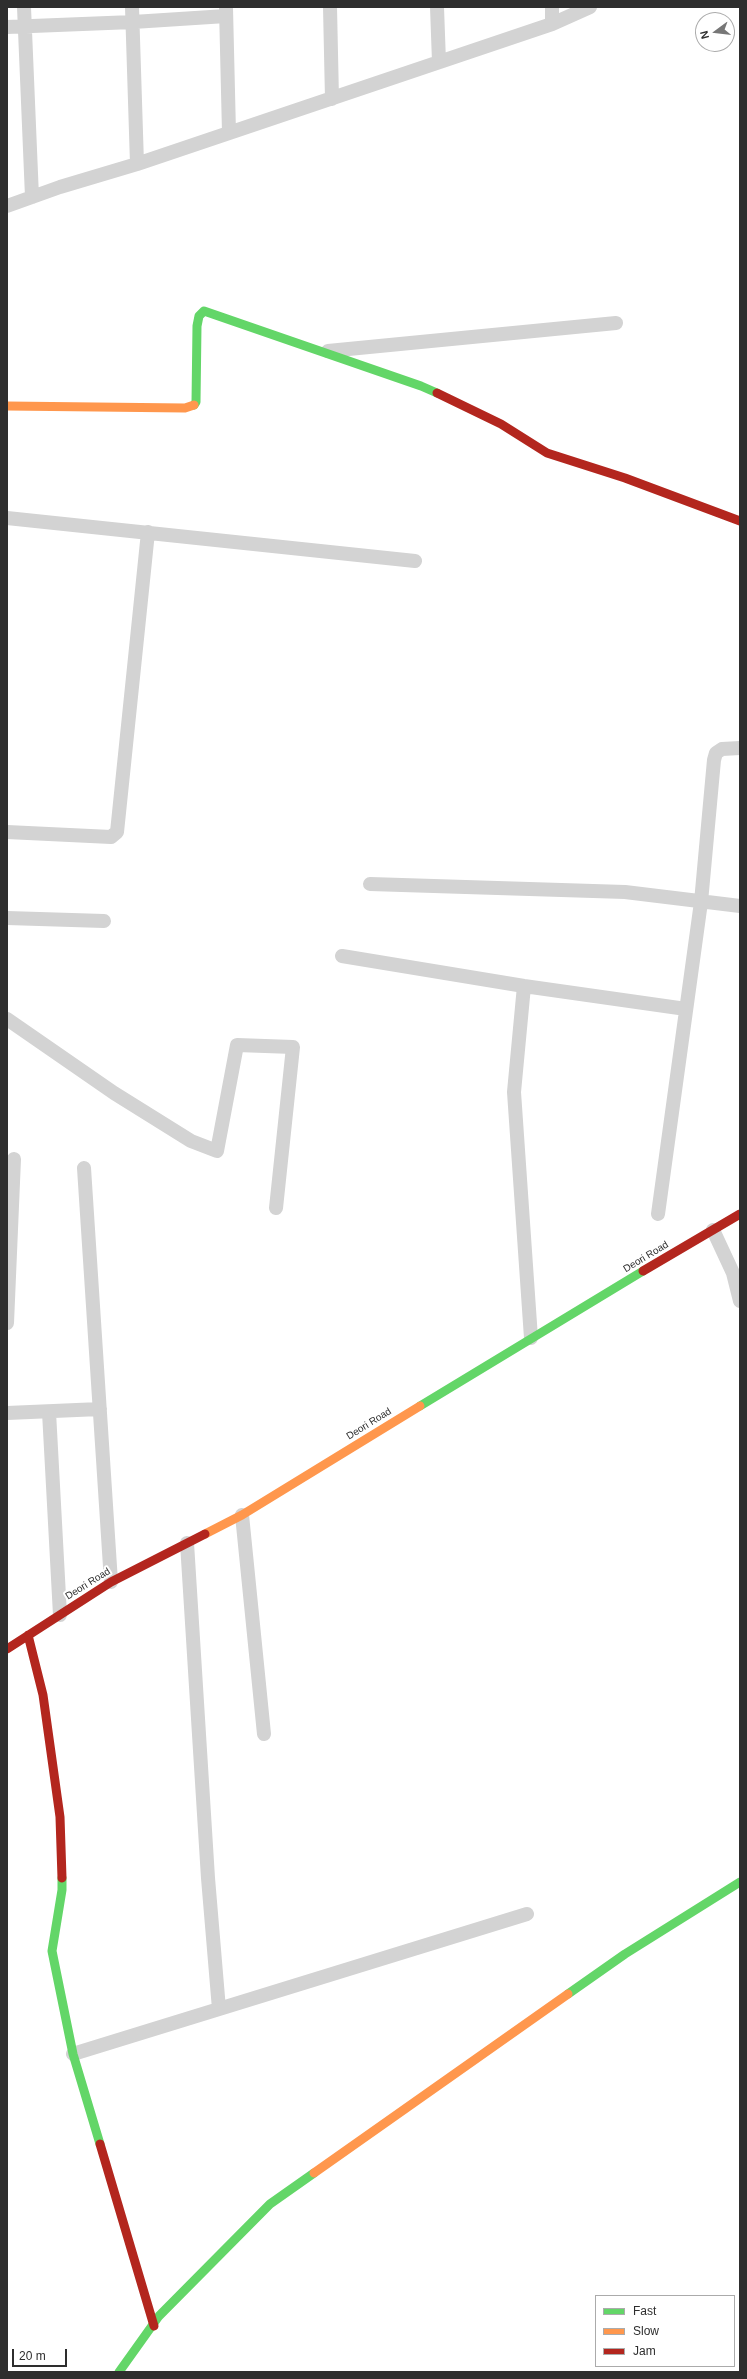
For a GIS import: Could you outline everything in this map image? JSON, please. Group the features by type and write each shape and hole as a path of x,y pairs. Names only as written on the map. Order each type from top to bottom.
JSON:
{"street":[{"path":"24,7 32,197"},
{"path":"132,7 137,164"},
{"path":"330,7 332,99"},
{"path":"437,7 439,62"},
{"path":"552,7 552,24"},
{"path":"7,206 60,186 137,164 552,24 590,7"},
{"path":"7,27 133,22 226,11 229,133"},
{"path":"7,406 185,408 193,406 196,402 197,326 199,316 204,312 209,311 326,351 444,396 501,424 546,453 625,478 740,521"},
{"path":"326,351 616,322"},
{"path":"7,518 415,561"},
{"path":"7,832 111,837 117,832 148,532"},
{"path":"658,1214 701,902 714,760 716,753 722,749 740,748"},
{"path":"370,884 625,892 740,906"},
{"path":"7,918 104,921"},
{"path":"342,956 524,986 686,1009"},
{"path":"524,986 514,1092 531,1338"},
{"path":"7,1019 114,1092 191,1141 217,1151 238,1045 293,1047 276,1208"},
{"path":"7,1323 14,1159"},
{"path":"84,1168 111,1582"},
{"name":"Deori Road","path":"7,1649 111,1582 242,1515 531,1338 740,1214"},
{"path":"713,1230 733,1273 740,1301"},
{"path":"7,1413 49,1412 100,1408"},
{"path":"49,1412 60,1615"},
{"path":"242,1515 264,1734"},
{"path":"187,1543 208,1878 219,2009"},
{"path":"28,1635 43,1695 60,1817 62,1890 52,1952 57,1983 73,2054 154,2326"},
{"path":"119,2372 160,2316 270,2204 625,1954 740,1882"},
{"path":"73,2054 527,1914"}],"traffic: fast":[{"path":"194,405 196,402 197,326 199,316 204,311 421,386 437,393"},
{"path":"420,1406 643,1271"},
{"path":"62,1878 62,1890 52,1951 73,2054 100,2144"},
{"path":"568,1994 625,1954 740,1882"},
{"path":"119,2372 159,2316 270,2204 314,2173"}],"traffic: slow":[{"path":"7,406 185,408 194,405"},
{"path":"205,1534 242,1515 420,1406"},
{"path":"314,2173 568,1994"}],"traffic: jam":[{"path":"437,393 501,424 547,453 625,478 740,521"},
{"path":"643,1271 740,1214"},
{"path":"7,1649 111,1582 205,1534"},
{"path":"28,1635 43,1695 60,1817 62,1878"},
{"path":"100,2144 154,2326"}]}
